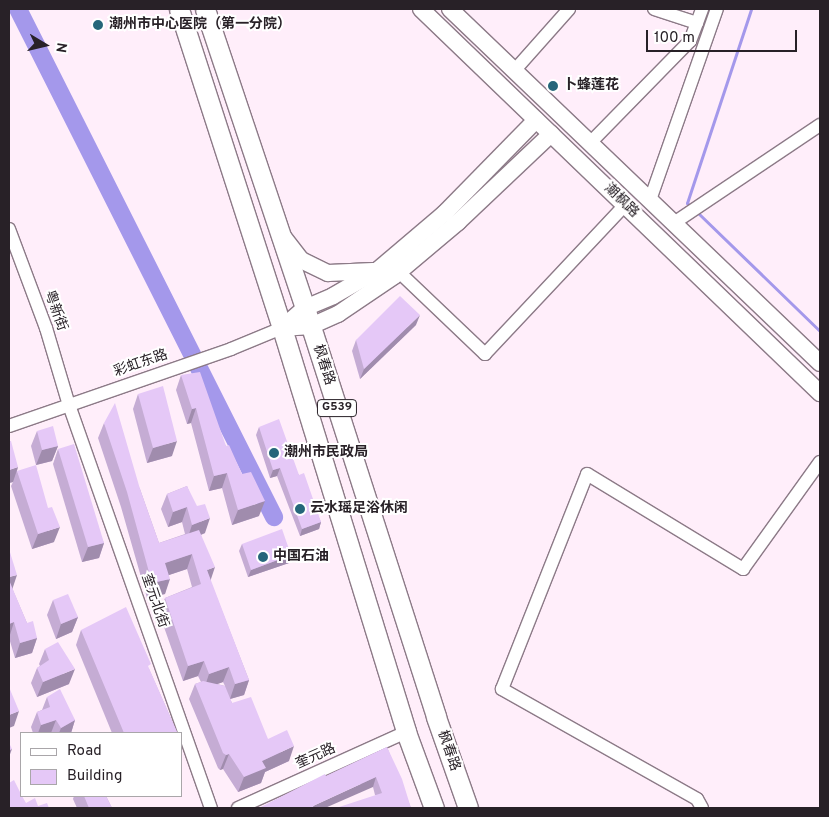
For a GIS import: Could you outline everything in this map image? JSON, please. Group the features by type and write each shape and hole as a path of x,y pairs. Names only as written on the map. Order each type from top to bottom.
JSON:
{"highway":[{"name":"枫春路","path":"179,9 282,328 406,732 434,808"},
{"name":"枫春路","path":"205,9 305,308 436,717 468,808"}],"main road":[{"name":"潮枫路","path":"421,9 820,393"},
{"name":"潮枫路","path":"450,9 820,363"},
{"path":"282,328 305,308 333,296 378,270 445,213 536,120"},
{"path":"282,328 310,326 338,314 399,272 458,222 551,134"},
{"path":"280,232 301,260 328,272 378,270"}],"street":[{"path":"514,71 569,9"},
{"path":"654,9 697,23"},
{"path":"590,143 690,41 702,9"},
{"path":"650,200 718,9"},
{"path":"674,224 820,125"},
{"path":"399,272 485,354 625,205"},
{"name":"粤新街","path":"9,229 46,328 69,404"},
{"name":"彩虹东路","path":"9,426 231,349 282,328"},
{"name":"奎元北街","path":"69,404 211,808"},
{"path":"702,808 697,799 502,689 587,474 743,569 820,462"},
{"name":"奎元路","path":"238,808 406,732"}],"building":[{"path":"400,296 420,315 364,369 356,340"},
{"path":"200,372 226,446 229,445 242,474 251,472 265,501 238,510 227,473 214,476 196,408 192,409 181,375"},
{"path":"163,386 177,441 153,448 138,394"},
{"path":"115,403 140,489 159,543 199,530 215,567 207,570 249,680 235,684 229,667 209,674 204,661 188,666 165,598 201,584 192,554 165,563 170,579 152,583 127,492 104,423"},
{"path":"279,419 299,475 304,473 321,522 302,529 280,468 273,470 259,427"},
{"path":"53,426 58,446 42,450 37,431"},
{"path":"9,441 11,441 18,467 9,470"},
{"path":"74,444 104,543 88,547 58,449"},
{"path":"36,465 48,508 52,507 60,527 38,534 17,471"},
{"path":"187,486 197,506 205,504 210,518 192,525 187,507 173,512 167,494"},
{"path":"282,529 291,555 251,570 242,544"},
{"path":"9,549 17,575 9,577"},
{"path":"9,580 27,623 33,621 37,638 20,643 14,622 9,624"},
{"path":"68,594 78,617 61,624 53,600"},
{"path":"126,607 151,664 148,666 177,732 124,732 81,630"},
{"path":"58,642 75,669 43,682 37,668 49,660 45,649"},
{"path":"203,681 225,686 232,703 251,697 268,739 287,730 294,746 262,761 266,768 244,777 229,754 223,753 195,684"},
{"path":"9,687 19,711 9,715"},
{"path":"60,689 75,720 61,728 56,720 41,725 37,712 50,707 47,697"},
{"path":"387,747 402,779 411,808 336,808 382,793 376,777 313,806 314,808 259,808 325,774 326,776"},
{"path":"14,780 20,792 20,797 23,797 26,803 35,798 38,806 47,803 49,808 9,808 9,783"},
{"path":"84,797 106,797 112,808 89,808"}],"waterway":[{"path":"18,9 274,517"},
{"path":"692,208 687,203 751,9"},
{"path":"697,212 820,331"}],"place":[{"name":"潮州市中心医院（第一分院）","path":"98,25"},
{"name":"卜蜂莲花","path":"553,86"},
{"name":"潮州市民政局","path":"274,453"},
{"name":"云水瑶足浴休闲","path":"300,509"},
{"name":"中国石油","path":"263,557"}]}
